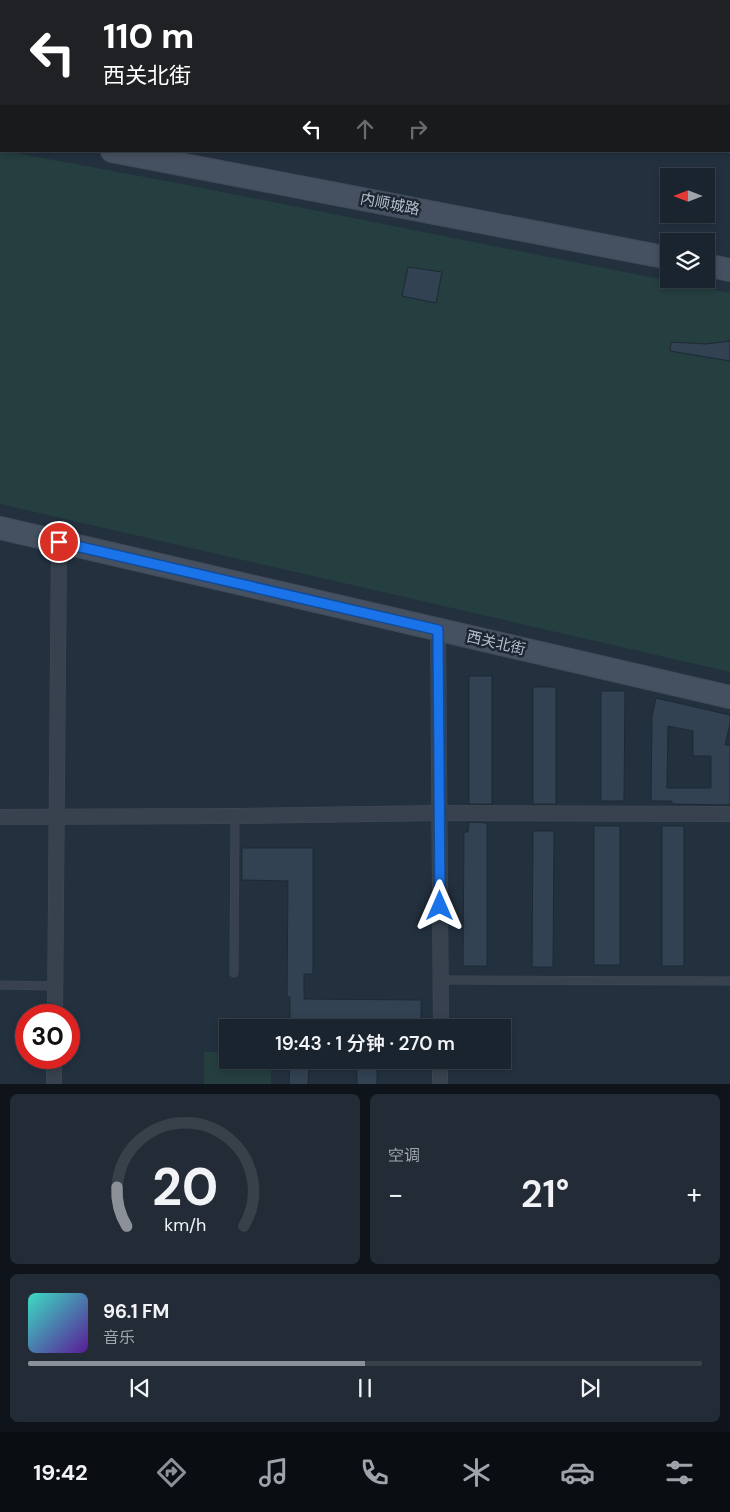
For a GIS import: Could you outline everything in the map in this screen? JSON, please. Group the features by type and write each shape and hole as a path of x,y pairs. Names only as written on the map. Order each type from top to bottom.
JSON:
{"street":[{"name":"内顺城路","path":"117,152 660,256"},
{"path":"715,267 730,270"},
{"name":"西关北街","path":"0,528 730,698"},
{"path":"55,1004 59,542"},
{"path":"438,630 440,1019"},
{"path":"0,817 440,813 730,814"},
{"path":"54,1069 54,1084"},
{"path":"440,1069 440,1084"}],"lane":[{"path":"234,973 235,816"},
{"path":"441,980 730,981"},
{"path":"0,985 55,986"}],"green space":[{"path":"0,152 11,152 172,182 660,279 660,288 705,288 730,293 730,672 0,504"},
{"path":"204,1052 219,1052 219,1069 271,1069 271,1084 204,1084"}],"building":[{"path":"408,267 442,272 436,303 402,296"},
{"path":"730,341 730,361 670,351 671,342 706,344"},
{"path":"469,676 492,676 492,804 469,804"},
{"path":"533,687 556,687 556,804 533,804"},
{"path":"601,691 625,691 624,801 601,801"},
{"path":"656,698 730,715 725,745 730,745 730,805 672,804 672,801 651,801 652,716","holes":["668,726 693,731 693,756 711,756 711,788 667,788"]},
{"path":"469,822 487,823 487,966 463,966 464,832 468,832"},
{"path":"594,826 620,826 620,965 594,965"},
{"path":"662,826 684,826 684,966 662,966"},
{"path":"533,831 554,831 553,967 532,967"},
{"path":"242,848 313,848 313,974 304,974 304,999 421,1000 421,1019 290,1019 290,997 287,997 288,881 242,880"},
{"path":"290,1069 309,1069 308,1084 289,1084"},
{"path":"357,1069 377,1069 377,1084 357,1084"}],"route":[{"path":"59,542 438,630 440,906"}]}
